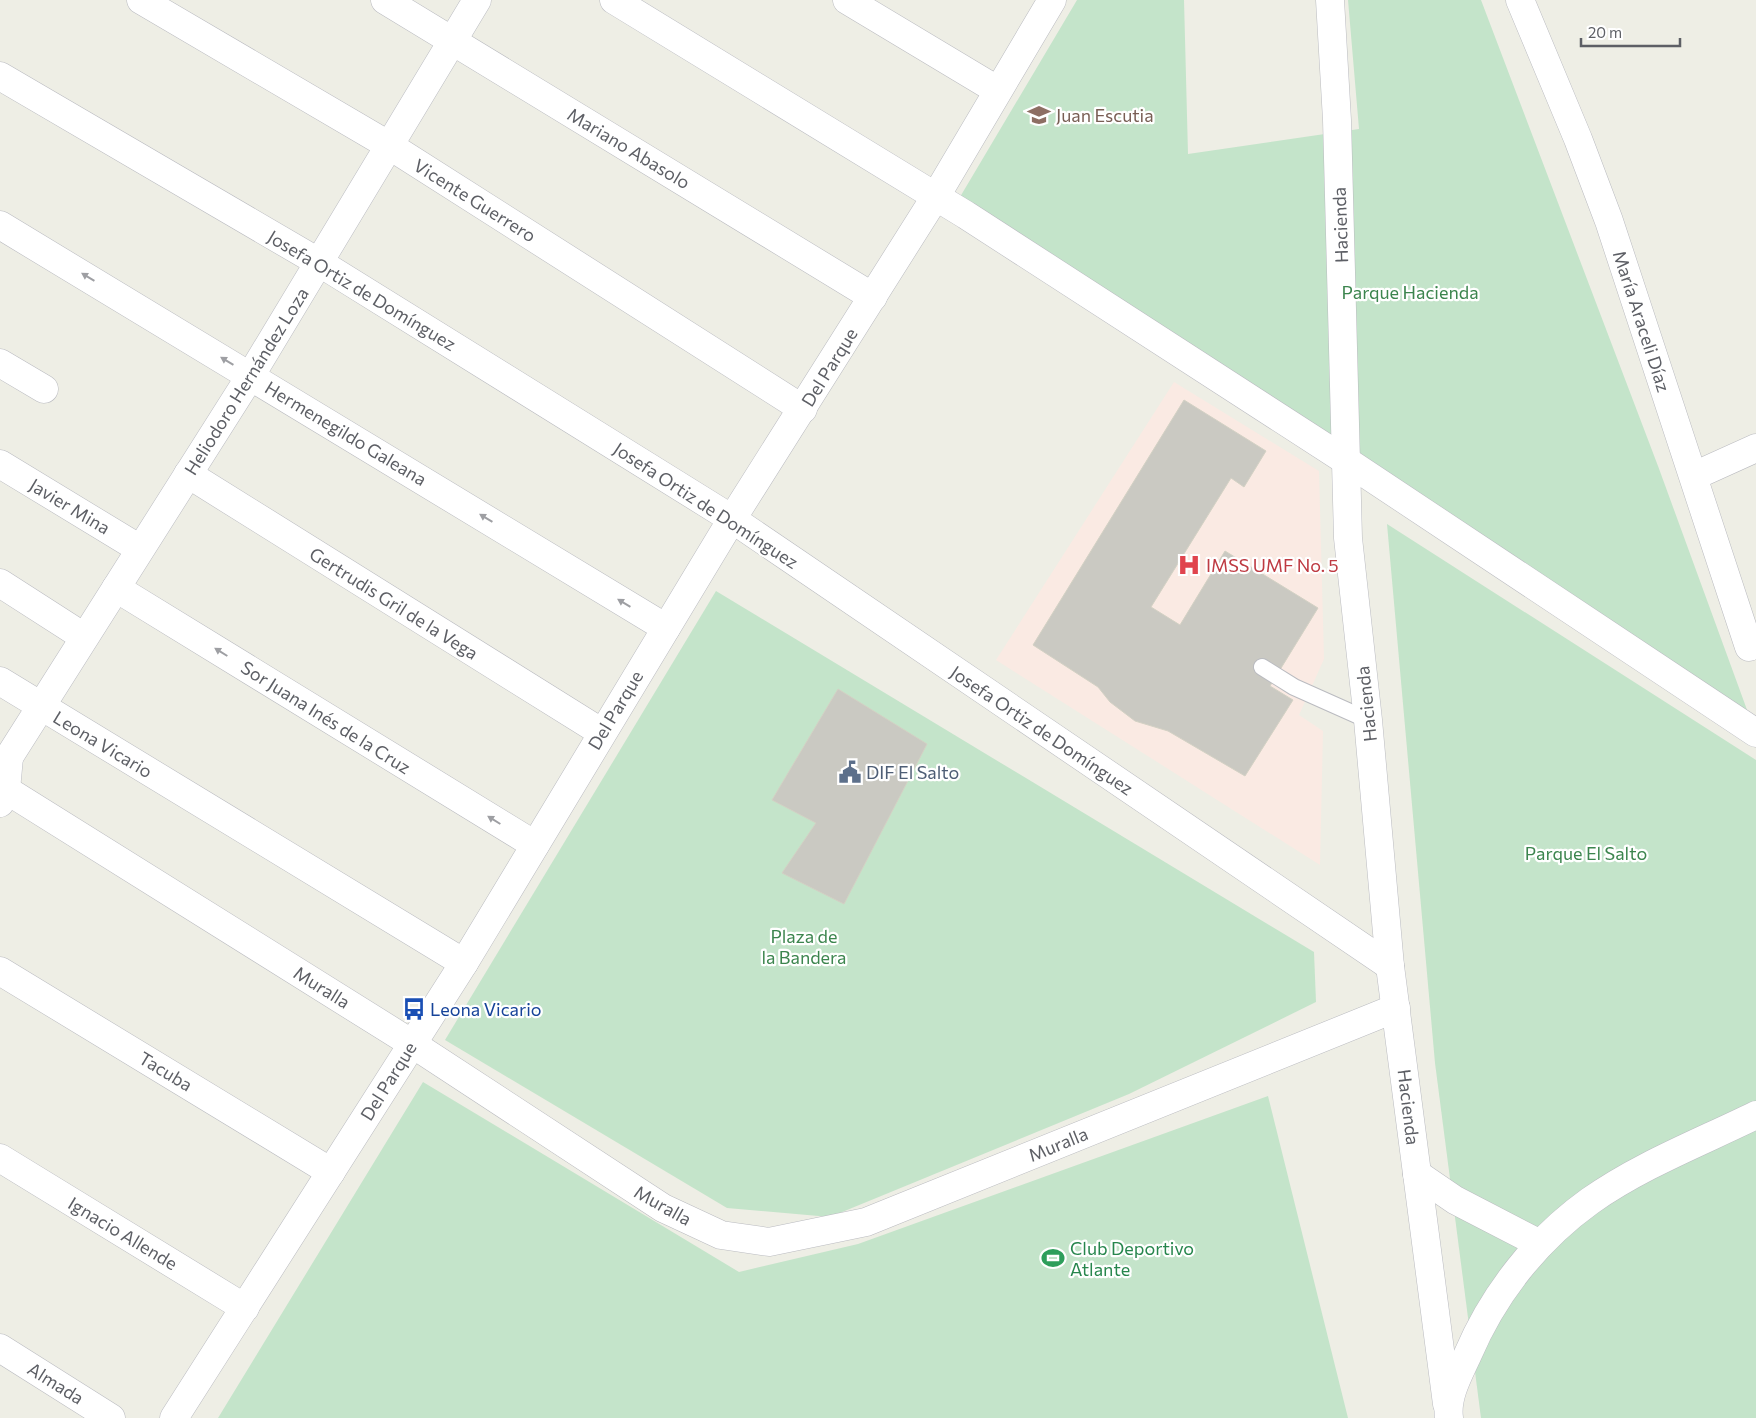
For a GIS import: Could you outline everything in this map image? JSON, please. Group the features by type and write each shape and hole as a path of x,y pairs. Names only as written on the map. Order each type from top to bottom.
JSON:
{"street":[{"name":"Vicente Guerrero","path":"142,0 390,146 803,409"},
{"name":"Mariano Abasolo","path":"385,0 873,297"},
{"name":"Heliodoro Hernández Loza","path":"2,793 4,760 41,707 251,375 477,0"},
{"path":"614,0 936,196 1348,462 1756,733"},
{"path":"847,0 997,90"},
{"name":"Del Parque","path":"174,1418 464,962 601,732 732,519 936,196 1052,0"},
{"name":"Hacienda","path":"1330,0 1338,130 1348,462 1348,538 1368,720 1390,966 1448,1411"},
{"name":"María Araceli Díaz","path":"1520,0 1574,130 1609,221 1749,647"},
{"name":"Josefa Ortiz de Domínguez","path":"0,76 320,263 732,519 1390,966"},
{"name":"Hermenegildo Galeana","path":"0,225 251,375 666,628"},
{"path":"0,363 44,389"},
{"path":"1694,476 1756,448"},
{"name":"Javier Mina","path":"0,464 140,549"},
{"name":"Gertrudis Gril de la Vega","path":"188,474 601,732"},
{"path":"0,583 84,637"},
{"name":"Sor Juana Inés de la Cruz","path":"116,588 535,845"},
{"name":"Leona Vicario","path":"0,681 464,962"},
{"name":"Muralla","path":"2,793 411,1044 662,1208 721,1235 769,1242 866,1222 1396,1008"},
{"name":"Tacuba","path":"0,971 331,1172"},
{"path":"1448,1411 1478,1331 1502,1291 1540,1244 1590,1201 1647,1167 1756,1115"},
{"name":"Ignacio Allende","path":"0,1158 245,1308"},
{"path":"1417,1174 1455,1200 1540,1244"},
{"name":"Almada","path":"0,1348 112,1418"}],"lane":[{"path":"1262,666 1294,686 1368,720"}],"shaded area":[{"name":"IMSS UMF No. 5","path":"1174,382 1319,471 1324,659 1299,715 1323,731 1320,865 996,660"}],"green space":[{"name":"Parque Hacienda","path":"1077,0 1184,0 1188,154 1359,129 1348,0 1481,0 1658,466 1750,718 960,197"},
{"name":"Parque El Salto","path":"1387,524 1756,760 1756,1418 1481,1418 1435,1063"},
{"name":"Plaza de la Bandera","path":"716,591 1314,952 1316,1002 1129,1094 830,1217 727,1208 445,1040"},
{"name":"Club Deportivo Atlante","path":"423,1082 739,1272 858,1244 1268,1096 1348,1418 218,1418"}],"building":[{"path":"1184,400 1266,451 1244,487 1231,478 1151,607 1180,625 1225,551 1318,608 1270,686 1293,700 1245,776 1168,731 1135,721 1110,702 1098,687 1033,645"},
{"name":"DIF El Salto","path":"838,689 927,744 844,904 782,873 816,823 772,800"}],"place":[{"name":"Juan Escutia","path":"1039,115"},
{"name":"IMSS UMF No. 5","path":"1189,565"},
{"name":"DIF El Salto","path":"850,772"},
{"name":"Leona Vicario","path":"414,1009"},
{"name":"Club Deportivo Atlante","path":"1053,1258"}]}
